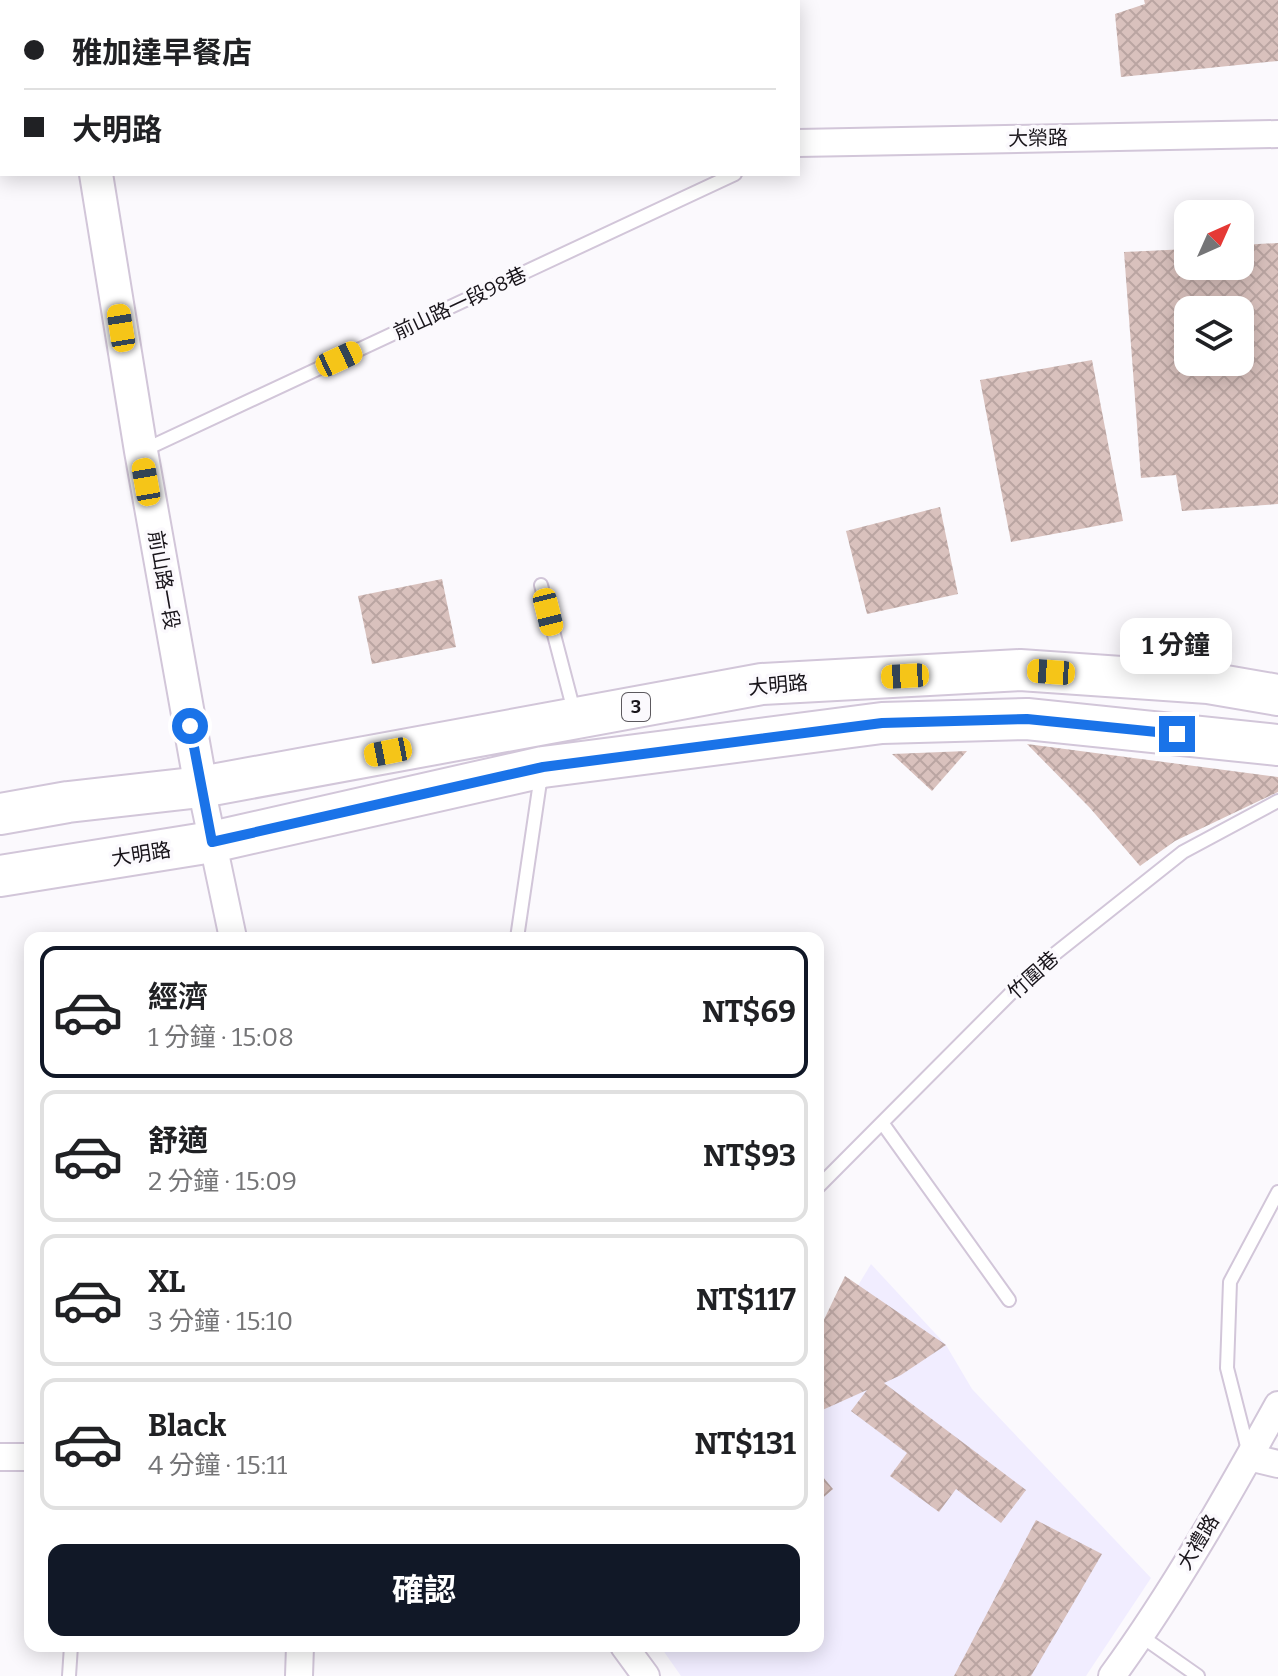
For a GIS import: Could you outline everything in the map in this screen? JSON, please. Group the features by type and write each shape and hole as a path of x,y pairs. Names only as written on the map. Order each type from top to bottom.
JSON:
{"main road":[{"name":"大明路","path":"0,814 68,802 201,787 762,684 1020,670 1208,683 1278,695"},
{"name":"大明路","path":"0,876 212,842 543,767 882,723 1027,719 1278,745"}],"street":[{"name":"大榮路","path":"800,143 1278,134"},
{"name":"前山路一段","path":"96,176 141,451 201,787 232,932"},
{"name":"大禮路","path":"1112,1676 1141,1636 1278,1405"},
{"path":"0,1457 24,1457"},
{"path":"1249,1457 1278,1464"},
{"path":"299,1676 300,1652"},
{"path":"628,1652 646,1676"}],"lane":[{"name":"前山路一段98巷","path":"141,451 731,176"},
{"path":"541,585 576,718"},
{"path":"518,932 543,767"},
{"name":"竹圍巷","path":"824,1181 1032,972 1183,852 1278,801"},
{"path":"883,1124 1009,1300"},
{"path":"1249,1457 1227,1368 1230,1282 1278,1192"},
{"path":"1141,1636 1198,1676"},
{"path":"69,1676 71,1652"}],"shaded area":[{"path":"871,1264 946,1345 972,1389 1151,1578 1086,1676 681,1676 664,1652 824,1652 824,1342"}],"building":[{"path":"1144,0 1278,0 1278,61 1121,77 1115,14 1145,4"},
{"path":"1278,243 1278,504 1182,511 1176,475 1141,478 1124,252 1174,250 1174,280 1254,280 1254,244"},
{"path":"1092,360 1123,521 1011,542 980,380"},
{"path":"940,507 958,594 867,614 846,531"},
{"path":"442,579 456,647 372,664 358,596"},
{"path":"1027,744 1278,777 1278,792 1175,841 1140,866 1090,808"},
{"path":"967,751 932,791 892,754"},
{"path":"845,1276 946,1345 884,1383 1026,1490 1001,1523 956,1489 939,1512 890,1476 907,1453 851,1411 867,1390 824,1409 824,1320"},
{"path":"824,1478 833,1489 824,1497"},
{"path":"1036,1520 1102,1554 1031,1676 954,1676"}],"route":[{"path":"190,726 212,842 543,767 882,723 1027,719 1177,734"}]}
